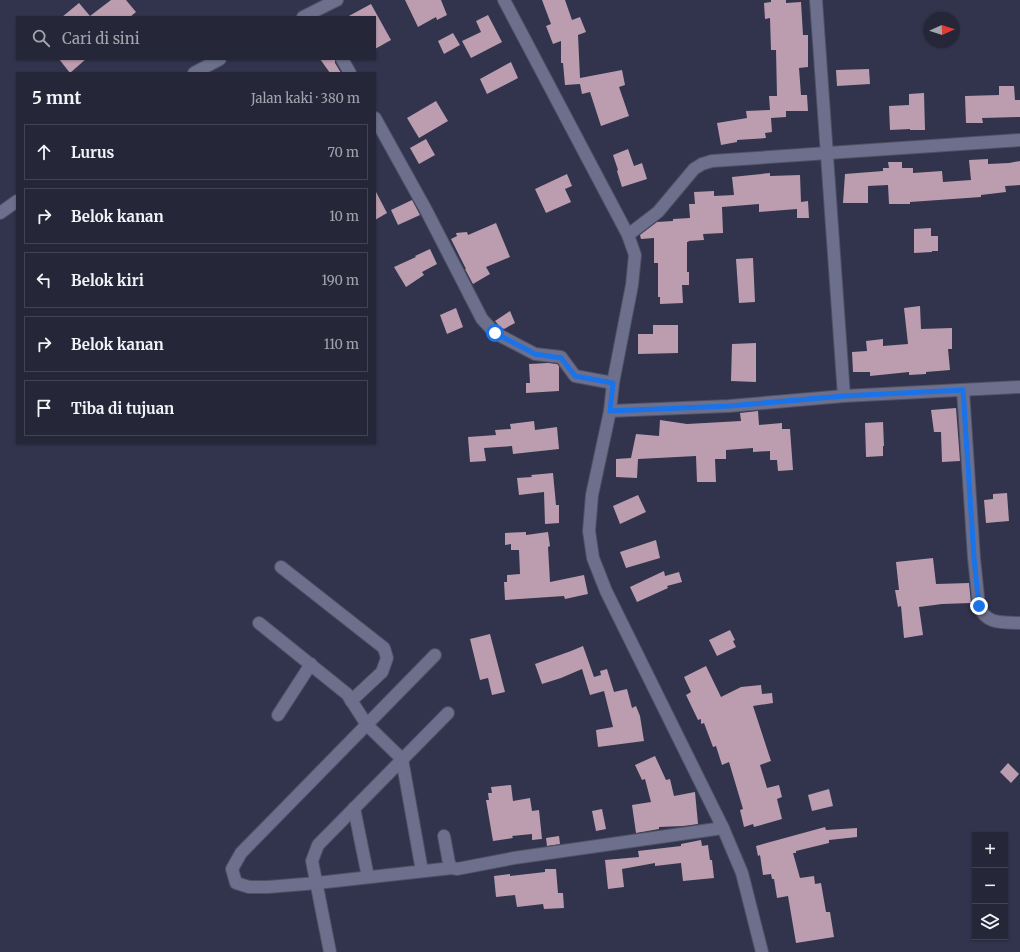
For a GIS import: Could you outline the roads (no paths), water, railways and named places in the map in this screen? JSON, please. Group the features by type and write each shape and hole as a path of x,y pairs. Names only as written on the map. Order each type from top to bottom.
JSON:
{"street":[{"path":"304,16 315,9 337,0"},
{"path":"504,0 628,236 635,255 632,285 613,383 610,411 592,495 589,531 594,558 606,591 723,828 742,873 762,952"},
{"path":"816,0 844,396"},
{"path":"196,72 218,60"},
{"path":"343,60 349,72"},
{"path":"376,120 426,210 482,319 495,333 535,354 561,358 575,376 613,383"},
{"path":"628,236 658,212 694,169 702,164 712,161 1020,140"},
{"path":"0,213 16,201"},
{"path":"610,411 729,406 844,396 1020,387"},
{"path":"963,390 974,558 979,606 986,618 995,621 1020,623"},
{"path":"281,567 384,648 387,658 382,672 351,701"},
{"path":"259,623 347,694 367,724 402,760 422,871"},
{"path":"435,655 241,853 232,869 236,883 249,887 268,887 452,868 457,869 522,857 723,828"},
{"path":"278,715 311,664"},
{"path":"330,952 312,861 318,845 448,713"},
{"path":"354,808 368,877"},
{"path":"444,836 448,863 452,868"}]}
